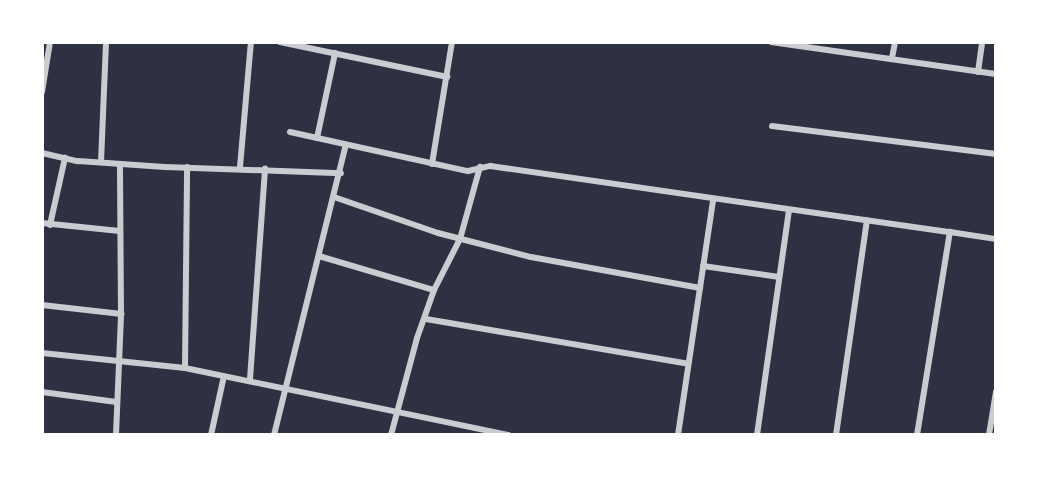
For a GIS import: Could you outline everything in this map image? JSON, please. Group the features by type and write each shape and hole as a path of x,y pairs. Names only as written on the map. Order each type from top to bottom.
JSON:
{"street":[{"path":"42,92 50,42"},
{"path":"101,162 106,42"},
{"path":"240,167 251,42"},
{"path":"280,42 447,77"},
{"path":"432,164 452,42"},
{"path":"771,42 812,44 996,74"},
{"path":"892,58 895,42"},
{"path":"978,72 982,42"},
{"path":"317,138 335,53"},
{"path":"772,126 996,154"},
{"path":"290,132 468,171 490,166 713,200 996,239"},
{"path":"274,435 341,173 346,144"},
{"path":"42,153 120,164 240,167 341,173"},
{"path":"50,225 65,158"},
{"path":"116,435 121,314 120,164"},
{"path":"185,368 187,167"},
{"path":"391,435 434,290 460,239 480,167"},
{"path":"250,379 265,169"},
{"path":"334,197 460,239 531,257 700,288"},
{"path":"678,435 713,200"},
{"path":"757,435 789,210"},
{"path":"836,435 867,220"},
{"path":"42,223 120,231"},
{"path":"917,435 950,232"},
{"path":"319,256 434,290"},
{"path":"703,266 779,277"},
{"path":"42,305 121,314"},
{"path":"426,319 688,364"},
{"path":"42,353 185,368 250,379 509,435"},
{"path":"211,435 224,376"},
{"path":"42,392 116,402"},
{"path":"990,435 996,392"}]}
